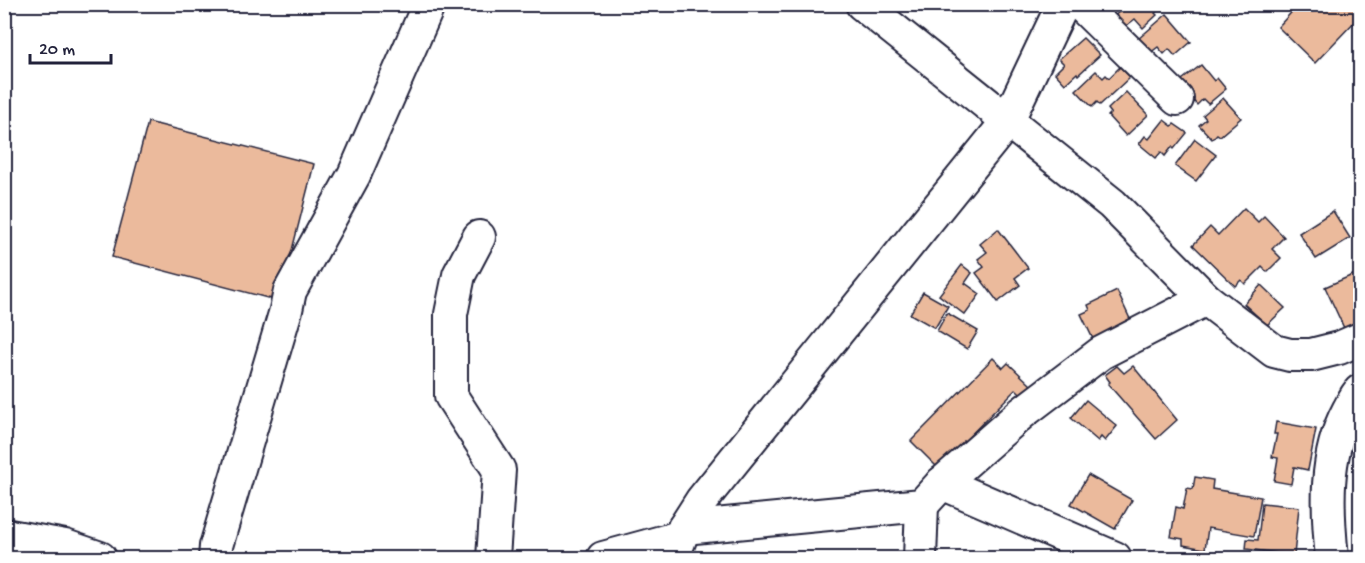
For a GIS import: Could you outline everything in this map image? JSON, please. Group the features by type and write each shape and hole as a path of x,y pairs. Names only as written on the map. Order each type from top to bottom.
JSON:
{"street":[{"path":"215,558 216,546 290,291 354,175 429,4"},
{"path":"862,4 1112,204 1206,299 1274,351 1290,355 1311,355 1339,348 1360,339"},
{"path":"679,541 702,500 1008,122 1063,4"},
{"path":"1080,4 1177,99"},
{"path":"479,237 459,275 451,314 451,396 499,470 493,558"},
{"path":"920,558 932,494 1022,413 1101,353 1206,299"},
{"path":"1332,558 1329,485 1332,453 1342,423 1360,391"},
{"path":"603,558 679,541 932,494 1115,558"},
{"path":"4,535 65,546 100,558"}],"building":[{"path":"1128,4 1159,4 1162,7 1143,28 1135,19 1122,29 1112,18"},
{"path":"1299,4 1360,4 1360,16 1315,63 1278,27"},
{"path":"1167,14 1191,42 1175,56 1169,49 1164,54 1158,47 1150,53 1138,39"},
{"path":"1083,38 1100,55 1065,84 1055,73 1064,64 1059,59"},
{"path":"1201,65 1214,81 1217,78 1226,89 1208,104 1203,99 1197,105 1178,83"},
{"path":"1120,67 1130,77 1100,105 1097,102 1092,107 1076,90 1096,71 1103,78 1106,75 1109,78"},
{"path":"1126,92 1148,115 1126,136 1108,116 1111,113 1108,109"},
{"path":"1223,98 1241,118 1220,136 1217,134 1212,139 1199,125 1206,119 1203,115"},
{"path":"1164,120 1187,133 1174,149 1172,147 1165,156 1161,152 1156,158 1139,144 1145,136 1149,139"},
{"path":"148,122 314,164 279,301 112,257"},
{"path":"1195,139 1216,155 1196,181 1175,166"},
{"path":"1244,208 1258,222 1264,216 1284,237 1272,249 1281,258 1267,272 1262,267 1245,284 1241,280 1235,286 1193,245 1210,227 1218,235"},
{"path":"1333,211 1350,238 1316,259 1299,233"},
{"path":"998,229 1028,268 1015,278 1020,285 998,302 976,273 984,267 978,259 987,252 980,244"},
{"path":"962,265 972,273 965,283 980,294 965,315 939,295"},
{"path":"1355,274 1360,281 1360,321 1344,328 1325,287"},
{"path":"1261,285 1285,308 1267,325 1244,304"},
{"path":"1117,291 1130,319 1120,324 1122,329 1094,341 1081,314 1090,310 1088,305"},
{"path":"923,292 948,306 935,328 910,314"},
{"path":"947,313 978,331 967,349 937,331"},
{"path":"993,358 1003,368 1008,363 1031,385 1022,395 1016,389 938,468 911,441"},
{"path":"1117,366 1124,373 1133,366 1177,420 1156,439 1108,384 1110,382 1105,375"},
{"path":"1086,400 1117,426 1105,441 1101,437 1098,441 1071,418"},
{"path":"1276,422 1316,429 1308,470 1294,467 1291,484 1274,481 1278,458 1272,457 1277,434 1274,434"},
{"path":"1088,475 1132,500 1115,529 1071,504"},
{"path":"1195,477 1213,480 1212,489 1261,497 1254,536 1208,528 1205,549 1183,545 1183,539 1171,537 1176,507 1183,509 1187,488 1193,489"},
{"path":"1262,503 1299,507 1294,555 1246,549 1247,539 1258,540"},
{"path":"1218,553 1262,558 1217,558"}]}
